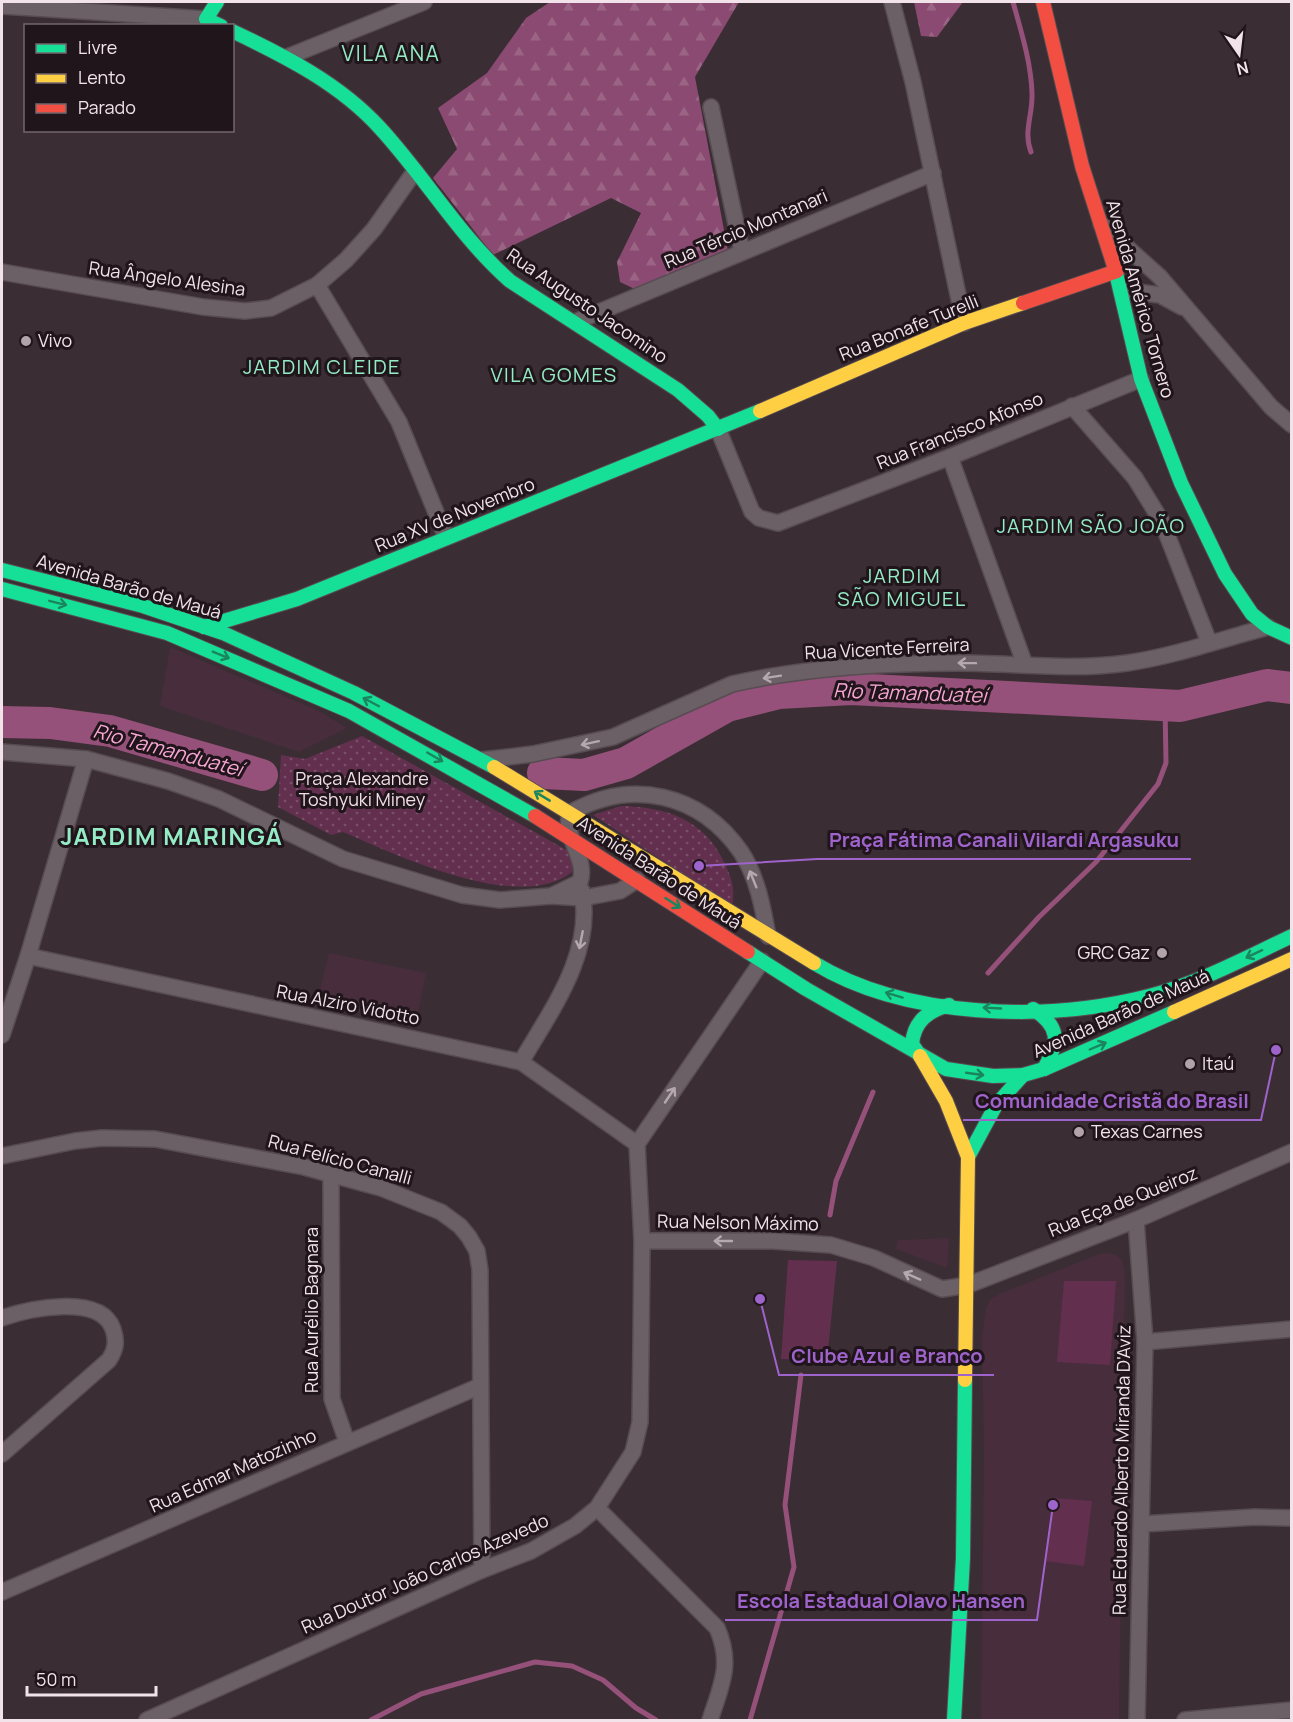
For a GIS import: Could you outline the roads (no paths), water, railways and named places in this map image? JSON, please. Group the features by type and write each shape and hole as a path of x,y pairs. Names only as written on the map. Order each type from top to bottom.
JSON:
{"main road":[{"path":"217,2 206,19 217,24"},
{"name":"Avenida Américo Tornero","path":"1042,2 1082,166 1122,290 1141,379 1181,483 1225,574 1252,614 1268,627 1292,638"},
{"name":"Rua Augusto Jacomino","path":"234,32 287,57 378,126 467,241 490,265 510,281 678,390 708,416 718,429"},
{"name":"Rua Bonafe Turelli","path":"718,429 964,323 1117,271"},
{"name":"Rua XV de Novembro","path":"204,627 297,599 718,429"},
{"name":"Avenida Barão de Mauá","path":"2,570 143,606 204,627 354,693 482,760 821,967 872,988 911,1000 951,1005 1033,1009 1086,1007 1148,996 1217,971 1292,936"},
{"name":"Avenida Barão de Mauá","path":"2,589 167,633 279,679 412,743 571,838 762,961 920,1056 946,1068 970,1074 1023,1075 1044,1069 1292,959"},
{"path":"951,1005 932,1009 915,1026 912,1044 946,1101 968,1157 963,1558 954,1720"},
{"path":"1033,1009 1043,1015 1055,1030 1057,1037 1056,1047 1044,1069"},
{"path":"968,1157 1002,1096 1023,1075"}],"street":[{"path":"287,57 424,2"},
{"path":"892,2 933,173 964,323"},
{"path":"2,6 206,19"},
{"path":"711,107 742,252"},
{"name":"Rua Ângelo Alesina","path":"2,272 79,287 245,311 280,305 317,285 346,260 374,229 415,171"},
{"name":"Rua Tércio Montanari","path":"575,322 933,173"},
{"path":"1101,224 1160,277 1271,407 1292,425"},
{"path":"317,285 399,422 446,537"},
{"path":"1122,290 1160,295 1187,309"},
{"name":"Rua Francisco Afonso","path":"794,518 1141,379"},
{"path":"1072,406 1135,478 1162,522 1209,642"},
{"name":"Rua Augusto Jacomino","path":"718,429 752,512 766,521 778,523 794,518"},
{"path":"950,457 1025,665"},
{"name":"Rua Vicente Ferreira","path":"482,760 533,754 613,737 732,684 748,680 841,667 958,663 1086,666 1127,663 1268,627"},
{"path":"2,752 86,759 168,781 219,799 343,859 462,896 500,900 551,896 583,898 620,891 637,880"},
{"path":"2,1035 28,956 86,759"},
{"path":"521,1062 564,988 580,948 585,919 580,882 582,869 568,825 570,813 594,801 633,794 658,795 682,803 698,812 717,825 741,853 754,880 768,936"},
{"path":"551,896 580,882"},
{"name":"Rua Alziro Vidotto","path":"28,956 521,1062 637,1144"},
{"path":"637,1144 762,961"},
{"name":"Rua Felício Canalli","path":"2,1156 84,1140 155,1139 304,1167 420,1202 460,1226 477,1251 480,1270 482,1570"},
{"name":"Rua Doutor João Carlos Azevedo","path":"147,1720 482,1570 531,1551 574,1526 597,1508 633,1452 640,1422 642,1241 637,1144"},
{"name":"Rua Eça de Queiroz","path":"968,1285 1136,1220 1292,1152"},
{"name":"Rua Aurélio Bagnara","path":"331,1175 332,1399 347,1442"},
{"name":"Rua Eduardo Alberto Miranda D'Aviz","path":"1136,1220 1145,1342 1137,1720"},
{"name":"Rua Nelson Máximo","path":"642,1241 773,1241 831,1245 874,1258 942,1288 968,1285"},
{"path":"2,1318 21,1311 68,1306 102,1315 112,1325 116,1338 115,1350 110,1360 2,1454"},
{"path":"1145,1342 1292,1329"},
{"name":"Rua Edmar Matozinho","path":"2,1592 480,1386"},
{"path":"597,1508 717,1628 725,1647 726,1667 710,1720"},
{"path":"1142,1524 1255,1517 1292,1518"},
{"path":"1185,1720 1292,1710"}],"waterway":[{"path":"1013,2 1030,70 1032,101 1028,137 1031,152"},
{"name":"Rio Tamanduateí","path":"543,773 584,775 626,763 727,706 779,693 851,689 1180,706 1267,685 1292,688"},
{"path":"988,973 1039,917 1096,862 1158,784 1166,763 1165,705"},
{"name":"Rio Tamanduateí","path":"2,722 50,723 110,731 262,775"},
{"path":"830,1215 836,1181 873,1092"},
{"path":"750,1720 794,1567 785,1505 801,1375"},
{"path":"371,1720 421,1694 535,1662 572,1666 603,1680 636,1708 656,1720"}],"place":[{"name":"Vivo","path":"26,341"},
{"name":"Praça Fátima Canali Vilardi Argasuku","path":"699,866"},
{"name":"GRC Gaz","path":"1162,953"},
{"name":"Comunidade Cristã do Brasil","path":"1276,1050"},
{"name":"Itaú","path":"1190,1064"},
{"name":"Texas Carnes","path":"1079,1132"},
{"name":"Clube Azul e Branco","path":"760,1299"},
{"name":"Escola Estadual Olavo Hansen","path":"1053,1505"}],"district":[{"name":"VILA ANA","path":"391,54"},
{"name":"JARDIM CLEIDE","path":"322,367"},
{"name":"VILA GOMES","path":"554,375"},
{"name":"JARDIM SÃO JOÃO","path":"1091,526"},
{"name":"JARDIM SÃO MIGUEL","path":"902,588"},
{"name":"JARDIM MARINGÁ","path":"172,837"}],"park label":[{"name":"Praça Alexandre Toshyuki Miney","path":"362,789"}]}
